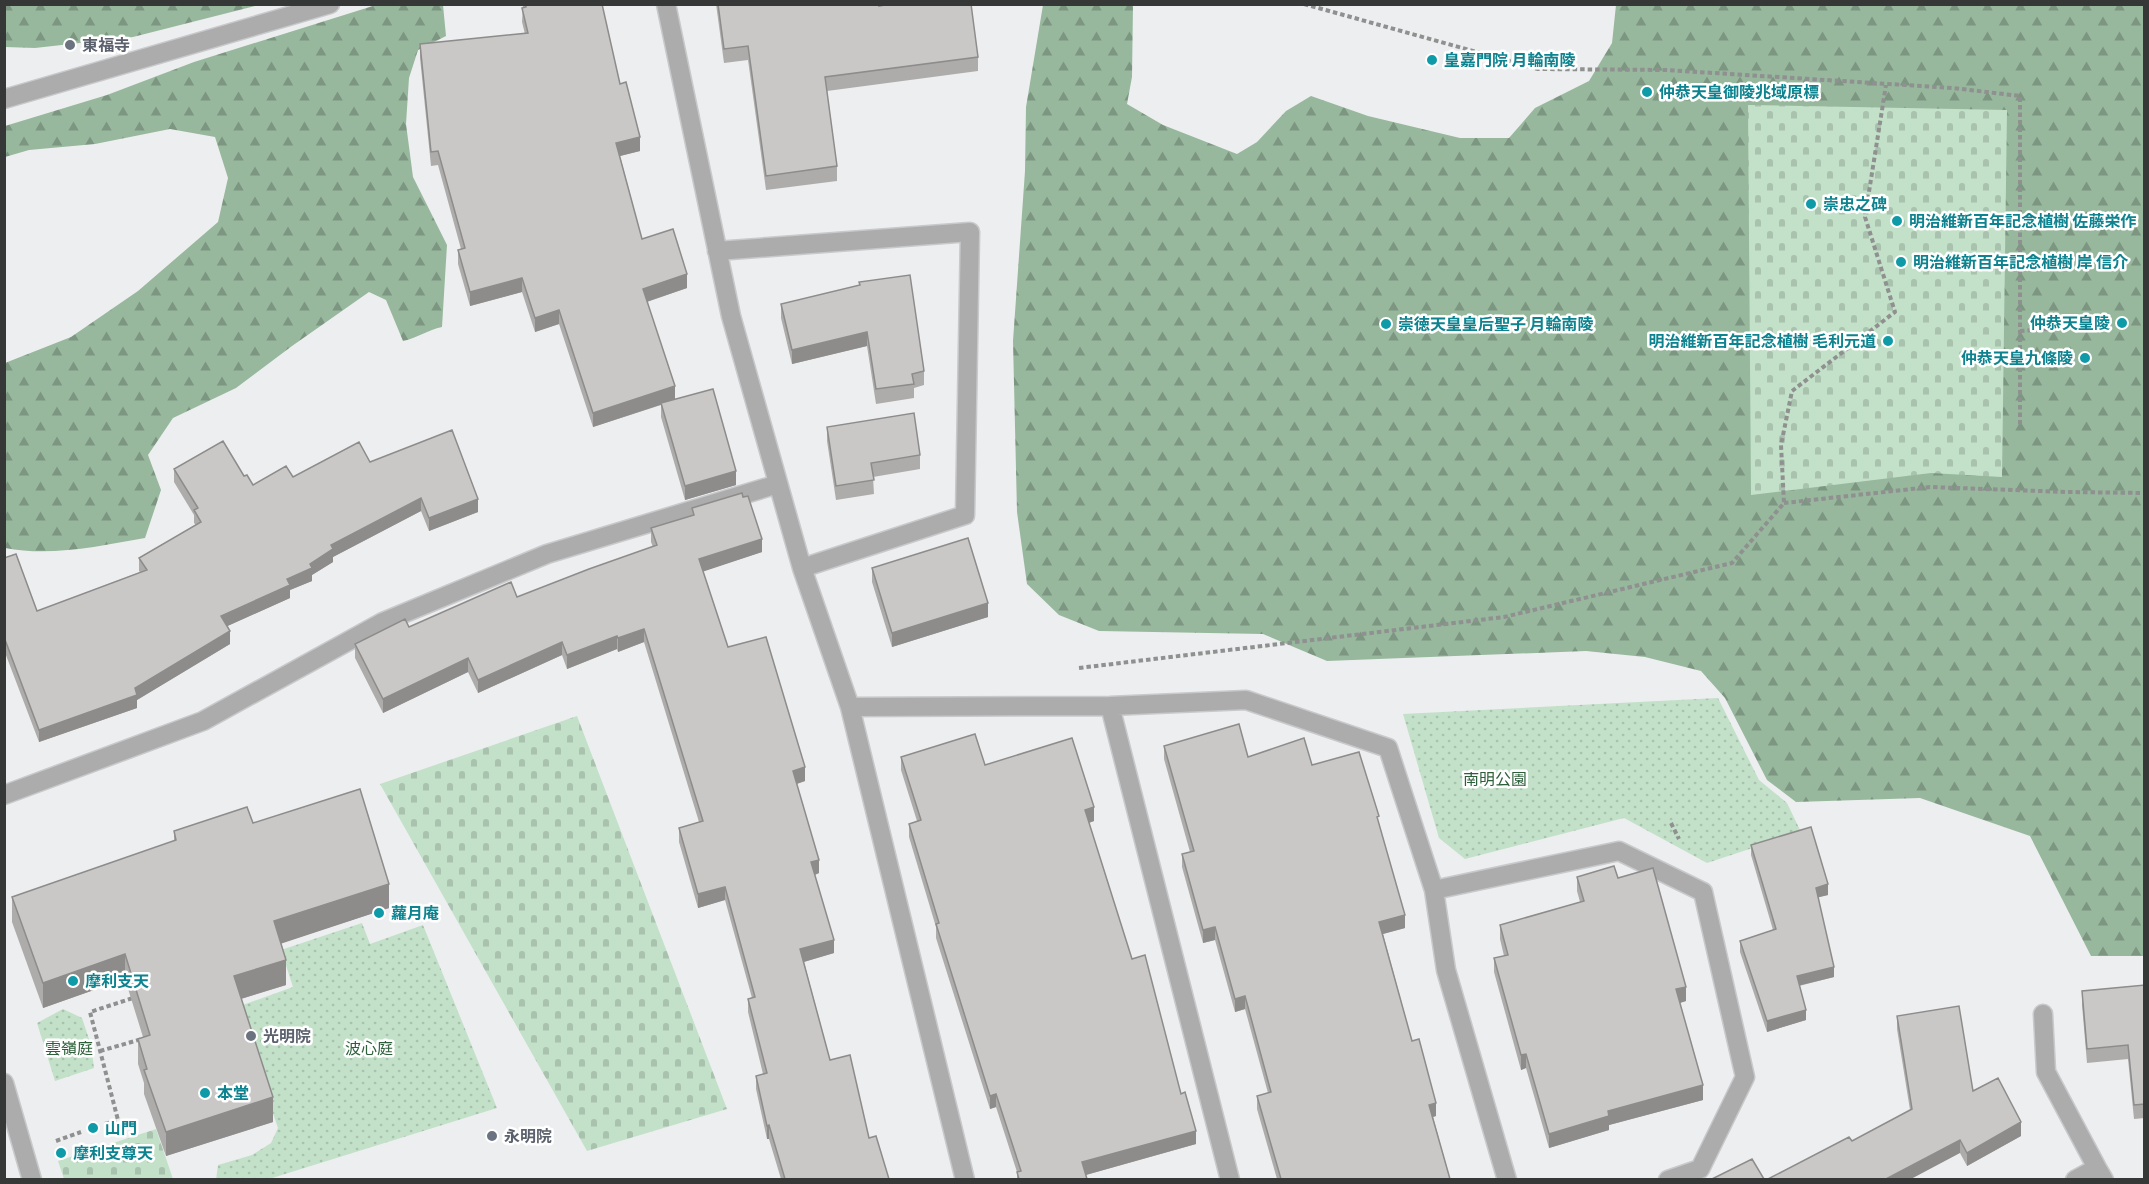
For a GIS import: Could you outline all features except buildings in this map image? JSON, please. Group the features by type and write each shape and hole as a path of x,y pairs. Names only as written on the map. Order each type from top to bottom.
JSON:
{"street":[{"path":"4,99 330,4"},
{"path":"666,4 731,316 802,568 850,707 965,1179"},
{"path":"717,251 970,232 965,515 802,568"},
{"path":"4,795 203,721 383,622 547,554 778,484"},
{"path":"850,707 1110,706 1246,700 1388,748 1434,890 1446,970 1507,1179"},
{"path":"1110,706 1230,1179"},
{"path":"1434,890 1618,851 1703,892 1745,1077 1700,1169 1668,1179"},
{"path":"2043,1014 2046,1072 2101,1174 2074,1179"},
{"path":"4,1083 32,1179"},
{"path":"4,1145 24,1152"}],"path":[{"path":"1304,4 1538,69 1666,70 1953,88 2020,96 2020,425"},
{"path":"1784,503 1781,445 1792,391 1895,312 1865,217 1886,85"},
{"path":"2020,331 2096,326"},
{"path":"1078,668 1504,617 1732,563 1784,503 1930,487 2145,493"},
{"path":"105,1124 118,1120 90,1012 140,996"},
{"path":"100,1051 143,1038"}],"green space":[{"name":"東福寺","path":"5,4 259,5 133,37 35,48 5,47"},
{"path":"376,5 443,5 446,36 418,50 409,78 406,124 413,177 447,245 442,327 403,341 386,300 369,292 236,388 173,418 148,455 161,490 145,538 57,551 5,548 5,363 71,337 138,291 218,222 228,178 215,137 170,129 95,144 29,150 5,157 5,126 107,95 194,62"},
{"path":"1043,5 1133,5 1132,77 1127,104 1163,125 1237,154 1257,142 1286,111 1311,96 1368,116 1460,138 1509,138 1535,108 1589,81 1612,43 1616,5 2144,5 2144,956 2091,956 2030,836 1920,798 1796,802 1767,780 1725,698 1701,671 1645,657 1586,651 1327,661 1263,634 1099,631 1059,615 1027,584 1017,512 1013,341 1025,171 1026,107"},
{"path":"1748,105 2007,110 2002,477 1931,473 1751,495"},
{"name":"南明公園","path":"1718,698 1759,780 1787,803 1801,832 1707,863 1624,818 1465,859 1439,838 1403,714"},
{"path":"577,716 727,1109 587,1151 380,784"},
{"name":"波心庭","path":"362,923 370,944 423,925 497,1108 269,1179 216,1180 218,1165 252,1155 271,1143 278,1128 237,1007 293,987 281,950"},
{"name":"雲嶺庭","path":"63,1009 82,1018 91,1045 94,1068 55,1081 37,1023"},
{"path":"156,1129 173,1179 64,1179 58,1161"}],"place":[{"name":"東福寺","path":"70,45"},
{"name":"皇嘉門院 月輪南陵","path":"1432,60"},
{"name":"仲恭天皇御陵兆域原標","path":"1647,92"},
{"name":"崇忠之碑","path":"1811,204"},
{"name":"明治維新百年記念植樹 佐藤栄作","path":"1897,221"},
{"name":"明治維新百年記念植樹 岸 信介","path":"1901,262"},
{"name":"仲恭天皇陵","path":"2122,323"},
{"name":"崇徳天皇皇后聖子 月輪南陵","path":"1386,324"},
{"name":"明治維新百年記念植樹 毛利元道","path":"1888,341"},
{"name":"仲恭天皇九條陵","path":"2085,358"},
{"name":"蘿月庵","path":"379,913"},
{"name":"摩利支天","path":"73,981"},
{"name":"光明院","path":"251,1036"},
{"name":"本堂","path":"205,1093"},
{"name":"山門","path":"93,1128"},
{"name":"永明院","path":"492,1136"},
{"name":"摩利支尊天","path":"61,1153"}]}
